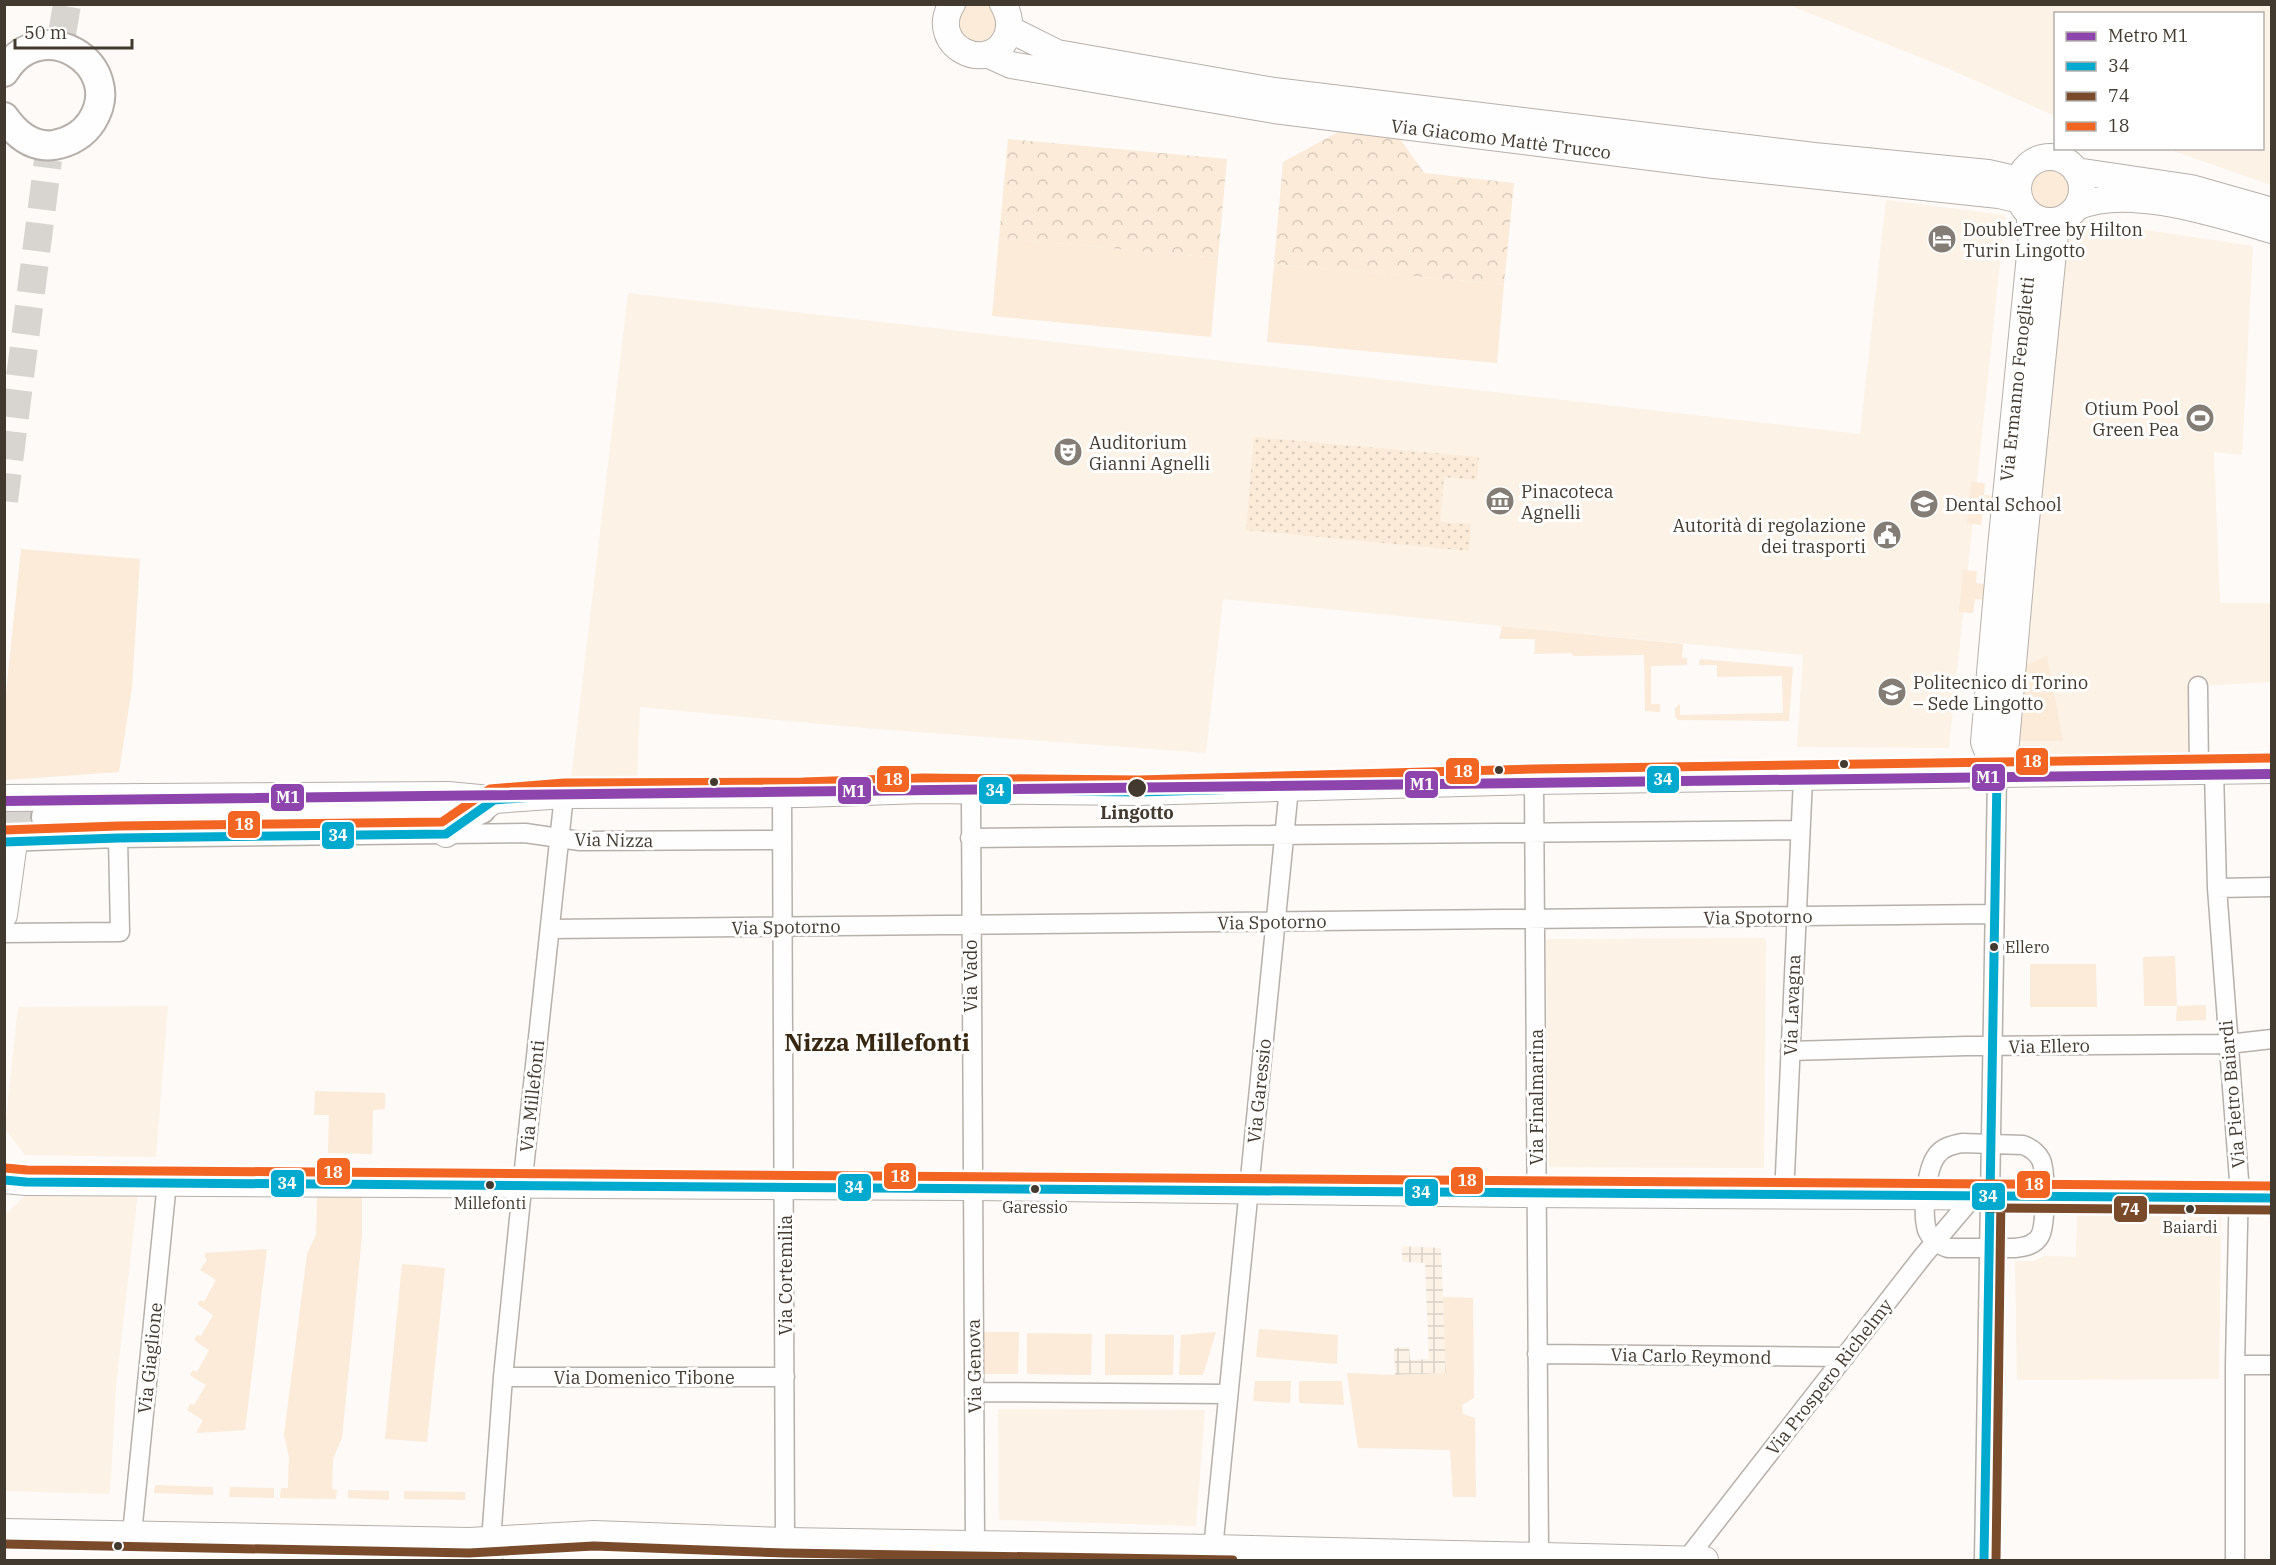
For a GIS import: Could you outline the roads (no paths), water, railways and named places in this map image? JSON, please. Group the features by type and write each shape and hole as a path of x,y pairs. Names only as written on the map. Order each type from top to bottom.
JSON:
{"main road":[{"path":"4,72 21,53 53,39 76,52 91,66 99,87 99,102 88,128 77,137 40,151 21,136 4,117"},
{"path":"46,817 416,812 488,804"}],"street":[{"name":"Via Giacomo Mattè Trucco","path":"952,4 946,27 952,43 965,53 987,54 1011,65 1274,110 1775,172 2023,198"},
{"path":"987,54 1001,45 1009,29 1008,14 1003,4"},
{"name":"Via Giacomo Mattè Trucco","path":"1009,29 1058,53 1274,91 1814,156 1988,173 2023,198"},
{"path":"2271,211 2191,188 2076,171 2060,159 2044,158 2026,167 2023,198 2038,219 2068,214 2090,201 2107,198 2195,209 2271,230"},
{"path":"2068,214 2082,188 2076,171"},
{"name":"Via Ermanno Fenoglietti","path":"1997,775 1984,742 2032,236 2023,198"},
{"name":"Via Ermanno Fenoglietti","path":"1997,775 2006,742 2032,450 2055,233 2068,214"},
{"name":"Via Pietro Baiardi","path":"2198,686 2217,888 2239,1198 2235,1365 2235,1560"},
{"path":"4,798 448,795 488,804 564,795 782,794 923,790 1139,792 1534,781 2271,770"},
{"path":"1984,1560 1990,1248 1982,1196 1990,1144 1997,775"},
{"name":"Via Lavagna","path":"1785,1196 1803,778"},
{"name":"Via Finalmarina","path":"1534,781 1539,1556"},
{"name":"Via Garessio","path":"1213,1554 1288,788"},
{"name":"Via Cortemilia","path":"782,794 785,1541"},
{"name":"Via Millefonti","path":"492,1551 503,1377 564,795"},
{"name":"Via Vado","path":"971,802 972,1187"},
{"path":"446,834 488,804"},
{"path":"970,838 1800,830"},
{"name":"Via Nizza","path":"7,842 118,838 525,833 580,841 782,840"},
{"path":"4,933 120,932 118,838"},
{"path":"4,915 7,842"},
{"path":"2217,888 2271,887"},
{"name":"Via Spotorno","path":"550,929 1994,914"},
{"name":"Via Ellero","path":"1790,1052 1992,1046 2228,1044 2271,1039"},
{"path":"1962,1143 1990,1144 2023,1145 2036,1152 2044,1169 2042,1230 2036,1241 2024,1247 1948,1248 1935,1241 1926,1225 1929,1171 1937,1154 1943,1149 1962,1143"},
{"path":"4,1180 26,1182 972,1187 1785,1196 2271,1198"},
{"name":"Via Giaglione","path":"132,1534 167,1182"},
{"name":"Via Genova","path":"972,1187 975,1544"},
{"name":"Via Prospero Richelmy","path":"1686,1560 1935,1241 1982,1196"},
{"name":"Via Carlo Reymond","path":"1537,1354 1845,1357"},
{"path":"2235,1365 2271,1365"},
{"name":"Via Domenico Tibone","path":"503,1377 785,1377"},
{"path":"974,1392 1228,1394"},
{"path":"4,1532 132,1534 492,1551 594,1534 785,1541 975,1544 1213,1554 1539,1556 1704,1560"}],"tunnel":[{"path":"62,34 67,4"},
{"path":"4,501 48,160"},
{"path":"4,807 46,817"}],"metro line":[{"name":"M1","path":"4,801 2272,774"}],"place":[{"name":"DoubleTree by Hilton Turin Lingotto","path":"1942,239"},
{"name":"Otium Pool Green Pea","path":"2200,418"},
{"name":"Auditorium Gianni Agnelli","path":"1068,452"},
{"name":"Pinacoteca Agnelli","path":"1500,501"},
{"name":"Dental School","path":"1924,504"},
{"name":"Autorità di regolazione dei trasporti","path":"1887,535"},
{"name":"Politecnico di Torino – Sede Lingotto","path":"1892,692"},
{"name":"Lingotto","path":"1137,788"},
{"name":"Ellero","path":"1994,947"},
{"name":"Millefonti","path":"490,1185"},
{"name":"Garessio","path":"1035,1189"},
{"name":"Baiardi","path":"2190,1209"}],"district":[{"name":"Nizza Millefonti","path":"877,1042"}]}
